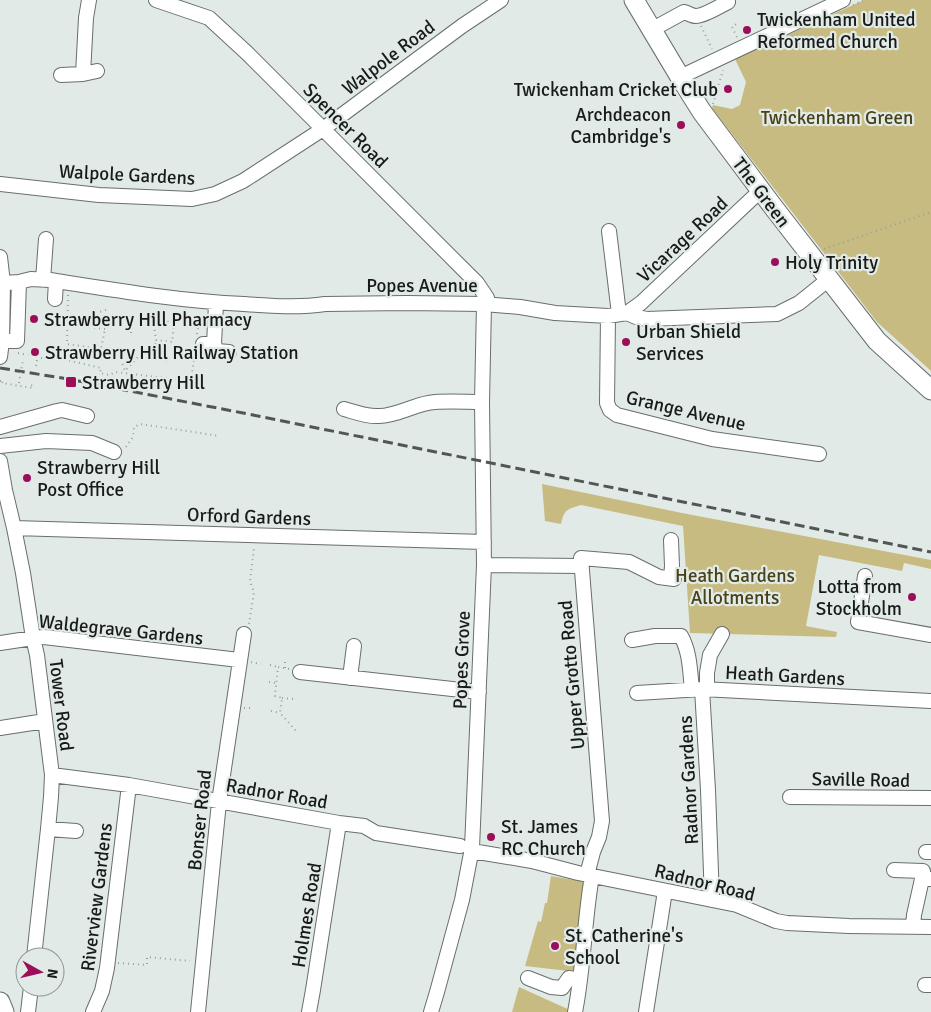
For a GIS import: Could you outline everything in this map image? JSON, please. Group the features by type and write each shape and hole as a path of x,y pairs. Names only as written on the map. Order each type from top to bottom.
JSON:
{"main road":[{"name":"The Green","path":"634,0 702,112 761,190 772,211 810,254 878,341 931,390"},
{"path":"0,1002 4,1012"}],"street":[{"path":"62,75 90,72 86,18 89,0"},
{"name":"Spencer Road","path":"156,0 210,18 477,283 487,298 486,304"},
{"name":"Walpole Road","path":"323,129 462,26 501,0"},
{"path":"651,30 684,12 696,16 728,2"},
{"path":"680,77 845,4"},
{"name":"Walpole Gardens","path":"0,184 98,196 192,199 215,194 244,182 323,129"},
{"name":"Vicarage Road","path":"618,315 641,303 761,190"},
{"name":"Grange Avenue","path":"609,231 618,315 607,403 610,410 617,415 712,439 819,454"},
{"path":"46,239 49,280 62,297"},
{"path":"0,257 2,281 2,341 0,357"},
{"name":"Popes Avenue","path":"2,281 49,280 166,298 216,303 312,306 325,304 407,303 486,304 555,313 618,315 646,319 777,314 799,303 829,279"},
{"path":"2,341 17,341 19,282"},
{"path":"216,303 202,343 217,351 229,352"},
{"name":"Popes Grove","path":"431,1012 462,900 466,849 478,692 484,565 482,402 486,304"},
{"path":"344,409 371,416 380,416 435,402 482,402"},
{"path":"0,427 62,410 87,416"},
{"path":"0,446 46,441 92,443 114,452"},
{"name":"Tower Road","path":"0,461 37,655 52,775 35,947"},
{"name":"Orford Gardens","path":"14,528 484,542"},
{"path":"484,565 581,566 580,558 629,562 635,571 672,579 671,540"},
{"name":"Upper Grotto Road","path":"575,1012 593,852 599,838 602,821 581,566"},
{"path":"865,576 858,622 931,635"},
{"name":"Bonser Road","path":"198,1012 219,802 244,634"},
{"path":"700,689 707,673 710,655 722,634"},
{"path":"632,640 655,636 681,636 700,689"},
{"name":"Waldegrave Gardens","path":"0,643 44,637 239,660"},
{"path":"350,678 354,646"},
{"path":"295,670 478,692"},
{"name":"Heath Gardens","path":"636,693 700,689 931,701"},
{"name":"Radnor Gardens","path":"700,689 708,790 712,900"},
{"path":"0,728 45,721"},
{"name":"Radnor Road","path":"52,775 129,786 364,826 376,833 532,861 590,875 737,905 776,921 787,923 931,927"},
{"name":"Riverview Gardens","path":"93,1012 102,991 107,963 129,786"},
{"name":"Saville Road","path":"790,797 931,798"},
{"name":"Holmes Road","path":"309,1012 339,823"},
{"path":"48,829 76,831"},
{"path":"894,870 923,871 926,879 914,915 913,927"},
{"path":"646,1012 664,890"},
{"path":"528,978 551,987 562,988 569,978 580,980"},
{"path":"28,1012 30,997"}],"path":[{"path":"845,4 864,0"},
{"path":"696,16 714,53"},
{"path":"738,24 732,26 739,42"},
{"path":"712,108 724,66"},
{"path":"810,254 931,212"},
{"path":"62,297 68,313 67,344 118,352 126,370 138,357 169,361"},
{"path":"41,358 50,360 54,358 101,368 100,373 110,375 115,372 191,381 202,343 201,301"},
{"path":"105,329 88,327 90,315 106,310"},
{"path":"68,313 71,316"},
{"path":"101,349 105,329 112,316"},
{"path":"156,340 172,342 174,326 158,316"},
{"path":"153,320 156,340 153,359"},
{"path":"131,333 132,324"},
{"path":"19,383 24,360"},
{"path":"36,361 36,366"},
{"path":"0,381 3,380 2,383 32,388 33,386 31,385"},
{"path":"114,452 125,448 133,437 134,427 140,424 220,436"},
{"path":"244,634 248,628 254,592 250,581 255,535"},
{"path":"285,662 285,668"},
{"path":"270,665 295,670"},
{"path":"278,667 275,696 294,699"},
{"path":"269,682 276,683"},
{"path":"280,713 282,698"},
{"path":"271,711 280,713 298,734"},
{"path":"107,963 147,965 148,957 203,962"}],"green space":[{"name":"Twickenham Green","path":"864,0 931,0 931,371 877,322 712,108 713,105 732,109 740,105 746,82 735,59"},
{"name":"Heath Gardens Allotments","path":"542,484 682,513 931,560 931,569 904,563 902,571 819,555 806,626 837,632 836,637 690,633 683,526 581,505 567,510 561,524 545,521"},
{"name":"St. Catherine's School","path":"551,876 586,882 577,972 525,966 538,921 541,922 545,903 547,903"},
{"path":"519,987 572,1011 512,1012"}],"railway":[{"path":"0,368 68,379 243,413 931,552"}],"place":[{"name":"Twickenham United Reformed Church","path":"747,30"},
{"name":"Twickenham Cricket Club","path":"728,89"},
{"name":"Archdeacon Cambridge's","path":"681,125"},
{"name":"Holy Trinity","path":"775,262"},
{"name":"Strawberry Hill Pharmacy","path":"34,319"},
{"name":"Urban Shield Services","path":"626,342"},
{"name":"Strawberry Hill Railway Station","path":"35,352"},
{"name":"Strawberry Hill","path":"71,382"},
{"name":"Strawberry Hill Post Office","path":"27,478"},
{"name":"Lotta from Stockholm","path":"912,597"},
{"name":"St. James RC Church","path":"491,837"},
{"name":"St. Catherine's School","path":"555,946"}]}
